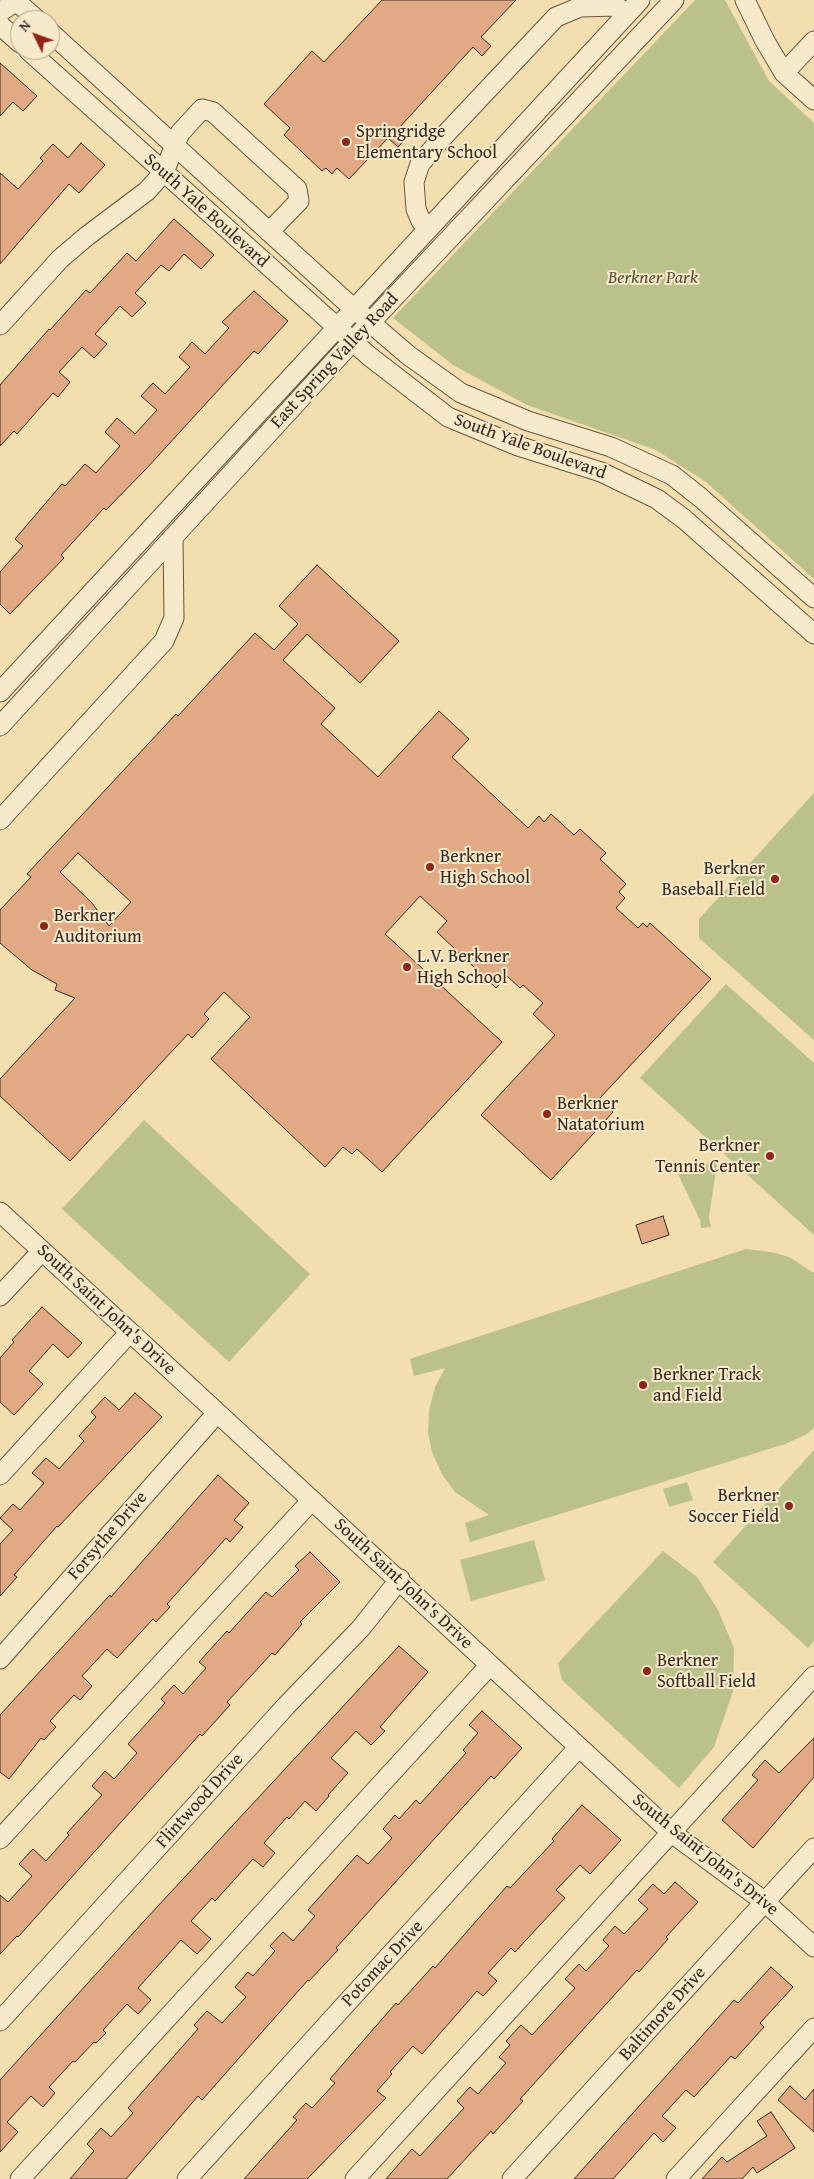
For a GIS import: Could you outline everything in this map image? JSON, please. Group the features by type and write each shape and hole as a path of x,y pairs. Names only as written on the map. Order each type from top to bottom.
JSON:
{"street":[{"path":"0,12 17,0 27,10"},
{"name":"East Spring Valley Road","path":"0,692 640,0"},
{"name":"East Spring Valley Road","path":"0,726 353,341 674,0"},
{"path":"745,0 765,41 784,73 814,100"},
{"path":"428,229 421,222 416,209 414,182 420,164 442,138 556,16 575,8 603,6 616,6 627,14"},
{"path":"0,25 10,34"},
{"name":"South Yale Boulevard","path":"60,41 354,309 408,354 461,393 528,421 611,447 672,476 702,498 814,598"},
{"path":"784,73 814,41"},
{"name":"South Yale Boulevard","path":"39,60 369,356 448,417 518,446 601,472 657,499 684,519 814,634"},
{"path":"0,325 60,259 147,191 164,172 180,133 202,109 213,112 296,189 299,201 270,232"},
{"path":"630,485 642,462"},
{"path":"0,820 164,641 174,618 173,537"},
{"name":"South Saint John's Drive","path":"0,1212 400,1579 672,1833 765,1902 814,1948"},
{"path":"0,1296 42,1251"},
{"path":"0,1475 130,1332"},
{"name":"Forsythe Drive","path":"0,1659 217,1413"},
{"path":"0,1839 312,1500"},
{"name":"Flintwood Drive","path":"0,2021 286,1706 361,1628 400,1579"},
{"path":"20,2179 490,1665"},
{"path":"355,2179 814,1676"},
{"name":"Potomac Drive","path":"187,2179 579,1747"},
{"name":"Baltimore Drive","path":"512,2179 814,1848"},
{"path":"676,2179 814,2028"}],"green space":[{"name":"Berkner Park","path":"695,0 725,0 769,81 814,123 814,579 706,482 656,450 527,405 453,365 393,318"},
{"name":"Berkner Baseball Field","path":"814,793 814,1040 699,938 699,919"},
{"name":"Berkner Tennis Center","path":"726,984 814,1063 814,1235 640,1078"},
{"path":"144,1120 310,1274 229,1362 62,1209"},
{"path":"717,1163 709,1217 711,1227 701,1228 700,1220 676,1170 690,1164"},
{"path":"746,1249 771,1252 789,1257 814,1273 814,1428 807,1434 785,1444 470,1542 465,1523 489,1515 455,1492 442,1474 432,1452 428,1433 429,1411 435,1387 445,1368 414,1376 410,1359"},
{"name":"Berkner Soccer Field","path":"814,1450 814,1641 808,1648 713,1562"},
{"path":"687,1482 693,1500 669,1507 663,1489"},
{"path":"534,1540 545,1580 471,1601 460,1560"},
{"name":"Berkner Softball Field","path":"663,1551 697,1577 718,1610 734,1648 733,1691 714,1747 679,1788 562,1680 558,1663"}],"building":[{"path":"382,0 516,0 481,37 491,46 482,56 473,47 398,129 407,137 398,147 388,138 349,179 337,168 332,174 326,168 322,171 284,135 290,128 264,104 312,51 324,62"},
{"path":"0,63 37,96 23,111 13,102 0,116"},
{"path":"81,143 105,165 79,193 69,184 0,264 0,173 18,189 43,161 40,158 53,144 68,158"},
{"path":"174,219 214,255 201,269 184,254 169,271 161,265 135,293 146,303 132,317 120,306 95,334 107,344 94,358 82,347 59,372 70,382 58,397 53,393 17,434 14,431 0,446 0,385 86,290 90,293 127,253 136,261"},
{"path":"254,291 288,321 258,354 254,351 146,469 106,510 104,508 61,555 64,558 10,614 0,604 0,572 23,546 15,539 62,484 65,486 85,464 96,473 120,446 105,432 117,418 135,434 157,410 141,396 153,383 165,394 190,367 179,357 192,342 205,354 229,328 222,322"},
{"name":"Berkner High School","path":"317,565 399,641 360,683 307,634 283,660 335,708 321,724 378,777 439,711 469,739 452,757 528,828 539,816 544,822 551,814 574,835 580,829 606,853 600,859 626,884 619,892 625,898 616,908 638,928 643,923 647,927 650,923 711,979 599,1099 613,1112 551,1180 481,1115 555,1035 533,1014 543,1003 523,985 520,988 507,976 496,988 437,932 447,921 420,896 385,934 502,1042 382,1172 357,1149 352,1154 343,1147 325,1167 211,1059 250,1017 224,992 204,1014 209,1019 192,1038 188,1034 70,1161 0,1096 0,1079 75,998 55,990 57,984 32,970 0,943 0,910 31,877 27,874 176,714 178,716 255,633 274,650 298,624 279,606","holes":["78,853 131,902 109,926 92,903 60,872"]},
{"path":"663,1216 669,1235 642,1244 636,1225"},
{"path":"42,1307 82,1343 68,1358 53,1344 29,1371 43,1384 14,1415 0,1402 0,1358 14,1342 12,1340"},
{"path":"135,1393 162,1417 57,1526 14,1575 17,1577 0,1596 0,1544 13,1530 0,1518 13,1504 20,1510 44,1483 32,1473 46,1458 59,1469 84,1441 79,1436 96,1417 91,1412 105,1397 119,1410"},
{"path":"218,1475 249,1503 234,1520 243,1527 230,1542 226,1538 167,1604 170,1607 156,1622 153,1619 117,1658 107,1649 82,1676 92,1686 80,1700 74,1695 50,1721 56,1727 44,1740 41,1738 9,1779 0,1772 0,1715 110,1595 111,1597"},
{"path":"310,1552 340,1582 300,1622 302,1624 275,1655 272,1653 227,1702 230,1705 202,1736 200,1734 18,1937 0,1954 0,1895 8,1902 32,1876 19,1864 33,1849 46,1861 69,1835 67,1833 102,1795 92,1786 105,1771 114,1779 137,1753 128,1744 165,1703 161,1699 174,1685 183,1694 206,1668 199,1662 227,1631 229,1633 266,1592 272,1597 299,1570 295,1566"},
{"path":"399,1646 428,1672 380,1727 385,1731 371,1745 356,1731 331,1758 348,1773 329,1796 316,1811 305,1801 289,1819 287,1817 264,1843 275,1853 263,1867 253,1859 215,1901 212,1898 191,1921 211,1939 197,1954 181,1940 138,1988 151,2000 138,2014 127,2004 103,2030 106,2033 96,2043 94,2042 75,2062 73,2061 49,2087 55,2093 43,2107 31,2096 7,2122 18,2132 0,2152 0,2080 145,1920"},
{"path":"482,1711 522,1748 494,1779 491,1776 336,1948 338,1950 308,1980 202,2100 198,2096 126,2179 70,2179 94,2151 87,2144 101,2128 111,2137 133,2113 128,2108 198,2029 194,2025 207,2011 222,2023 246,1997 235,1987 248,1972 253,1976 275,1951 270,1946 283,1932 293,1941 315,1916 308,1910 357,1855 368,1864 392,1838 383,1829 395,1815 399,1819 416,1800 420,1804 466,1753 463,1750 478,1733 469,1725"},
{"path":"814,1738 814,1777 753,1848 722,1820 758,1780 752,1775 765,1760 779,1773"},
{"path":"582,1805 621,1840 590,1874 580,1865 556,1890 565,1898 515,1952 511,1948 488,1973 497,1981 483,1996 477,1991 422,2054 413,2046 390,2072 392,2074 377,2091 386,2098 307,2179 244,2179 297,2120 293,2117 306,2103 312,2108 335,2083 330,2079 396,2003 398,2005 433,1966 435,1968 507,1886 510,1888 554,1841 552,1839"},
{"path":"675,1882 698,1902 666,1937 668,1939 639,1972 637,1970 520,2099 523,2101 493,2134 491,2131 447,2179 386,2179 412,2149 420,2156 464,2108 457,2101 470,2087 478,2094 506,2063 499,2057 510,2045 506,2041 521,2025 532,2035 575,1988 565,1979 579,1964 586,1971 609,1946 603,1940 615,1926 624,1934 648,1909 638,1900 653,1884 664,1894"},
{"path":"771,1967 793,1987 760,2023 764,2027 735,2059 731,2056 694,2097 686,2090 662,2116 676,2128 663,2142 654,2133 613,2179 574,2179 734,2000 738,2003"},
{"path":"790,2086 805,2100 814,2089 814,2132 778,2100"},
{"path":"771,2112 795,2148 757,2173 753,2167 742,2179 702,2179 722,2157 727,2162 767,2136 757,2121"}],"place":[{"name":"Springridge Elementary School","path":"346,142"},
{"name":"Berkner High School","path":"430,867"},
{"name":"Berkner Baseball Field","path":"775,879"},
{"name":"Berkner Auditorium","path":"44,926"},
{"name":"L.V. Berkner High School","path":"407,967"},
{"name":"Berkner Natatorium","path":"547,1114"},
{"name":"Berkner Tennis Center","path":"770,1156"},
{"name":"Berkner Track and Field","path":"643,1385"},
{"name":"Berkner Soccer Field","path":"789,1506"},
{"name":"Berkner Softball Field","path":"647,1671"}]}
